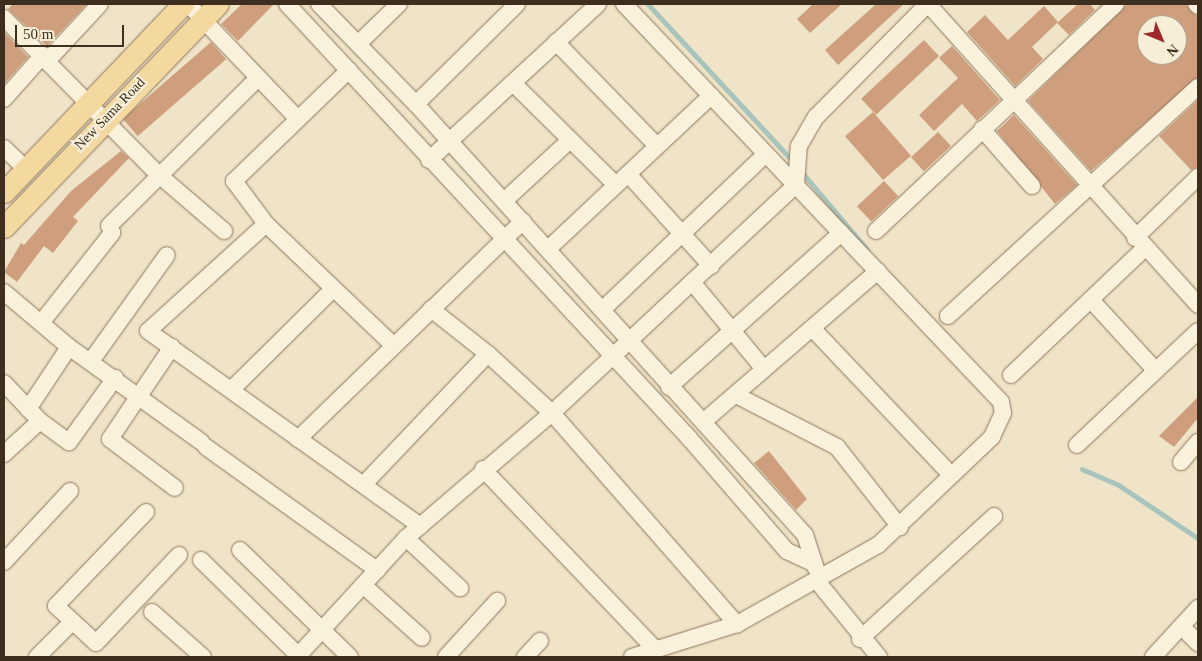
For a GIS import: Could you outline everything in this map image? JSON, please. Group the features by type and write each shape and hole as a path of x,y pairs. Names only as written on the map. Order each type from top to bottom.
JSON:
{"main road":[{"name":"New Sama Road","path":"4,192 183,4"},
{"name":"New Sama Road","path":"4,227 104,119 218,4"}],"street":[{"path":"4,98 100,4"},
{"path":"188,4 202,21 297,118"},
{"path":"287,4 609,356 689,438 786,551 813,563"},
{"path":"359,43 399,4"},
{"path":"416,104 517,4"},
{"path":"429,160 515,85 556,42 598,4"},
{"path":"624,4 766,154 797,182 841,233 1001,402 1002,422 992,437 951,475 900,527 820,579 737,624 652,648 632,657"},
{"path":"201,560 298,656 406,538 483,469 552,413 609,356 711,266 797,182 799,146 816,117 928,4 1092,186 1140,243 1198,304"},
{"path":"876,231 1013,99 1116,4"},
{"path":"327,7 523,221 669,387 805,535 820,579 860,639 879,657"},
{"path":"4,18 159,175 224,231"},
{"path":"556,42 657,146"},
{"path":"348,70 234,181 266,224 332,289 392,344"},
{"path":"41,323 111,230 159,175 258,78"},
{"path":"515,85 570,140 622,180 682,234 711,266"},
{"path":"948,316 1198,87"},
{"path":"548,250 711,96"},
{"path":"982,129 1032,186"},
{"path":"504,201 570,140"},
{"path":"4,148 26,169"},
{"path":"602,310 766,154"},
{"path":"1011,374 1091,300 1198,177"},
{"path":"298,439 392,344 523,221"},
{"path":"266,224 148,331 232,388 298,439 365,482 420,526"},
{"path":"669,387 841,233"},
{"path":"90,361 167,255"},
{"path":"703,422 878,271"},
{"path":"692,282 764,369"},
{"path":"232,388 332,289"},
{"path":"4,292 70,347 377,570"},
{"path":"1091,300 1156,371"},
{"path":"431,309 488,354 552,413 737,624"},
{"path":"813,329 951,475"},
{"path":"1077,445 1198,331"},
{"path":"28,409 70,347"},
{"path":"172,347 136,394 110,438 175,488"},
{"path":"365,482 488,354"},
{"path":"4,383 40,421 69,442 115,378"},
{"path":"736,395 837,447 900,527"},
{"path":"4,454 40,421"},
{"path":"1182,462 1198,442"},
{"path":"483,469 652,648"},
{"path":"4,562 70,491"},
{"path":"146,512 56,606 96,643 179,555"},
{"path":"860,639 994,516"},
{"path":"406,538 460,588"},
{"path":"240,550 350,657"},
{"path":"364,585 422,638"},
{"path":"446,657 497,600"},
{"path":"1153,657 1198,608"},
{"path":"152,612 202,657"},
{"path":"37,657 72,622"},
{"path":"1182,627 1198,643"},
{"path":"525,657 540,641"}],"building":[{"path":"13,4 87,4 47,46 8,9"},
{"path":"242,4 274,4 238,41 221,24"},
{"path":"813,4 842,4 810,33 797,19"},
{"path":"876,4 904,4 838,65 825,50"},
{"path":"1078,4 1090,4 1095,10 1069,35 1057,23"},
{"path":"1127,4 1186,4 1198,17 1198,77 1091,171 1028,101"},
{"path":"1044,6 1058,22 1032,47 1043,59 1015,86 967,32 985,15 1008,40"},
{"path":"4,32 28,57 4,84"},
{"path":"924,40 939,56 876,115 861,99"},
{"path":"211,42 226,59 138,136 123,119"},
{"path":"952,46 1000,100 977,121 962,104 934,131 919,115 958,78 939,58"},
{"path":"1198,100 1198,167 1191,170 1159,136"},
{"path":"873,112 911,156 883,180 845,136"},
{"path":"1014,115 1077,185 1055,204 997,131"},
{"path":"938,132 951,146 924,171 911,157"},
{"path":"121,151 129,158 73,217 78,221 53,253 44,246 17,282 4,272 21,243 24,245 71,191"},
{"path":"884,181 898,196 871,222 857,206"},
{"path":"1198,397 1198,418 1174,447 1159,436"},
{"path":"769,451 807,499 796,510 754,463"}],"waterway":[{"path":"648,4 793,161"},
{"path":"801,171 867,249"},
{"path":"1082,469 1119,485 1198,538"}]}
